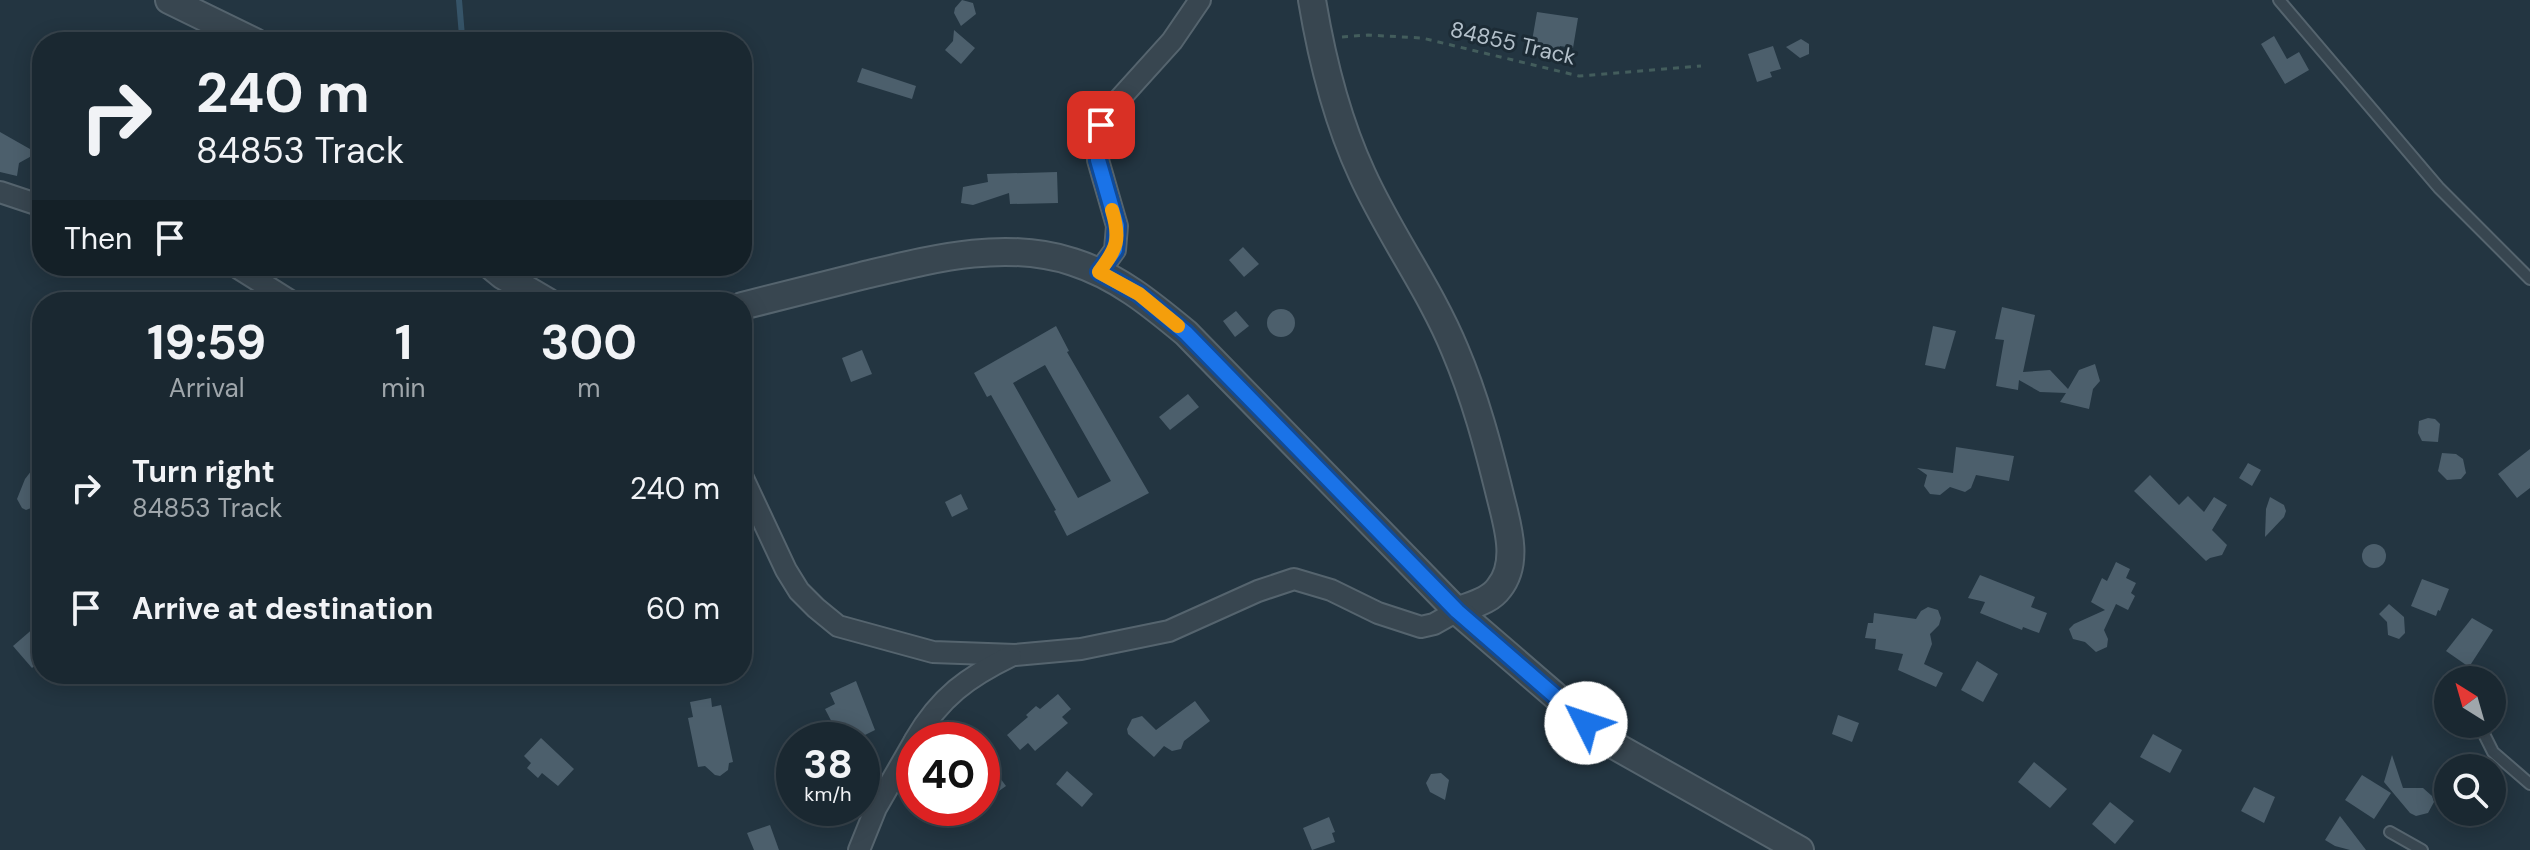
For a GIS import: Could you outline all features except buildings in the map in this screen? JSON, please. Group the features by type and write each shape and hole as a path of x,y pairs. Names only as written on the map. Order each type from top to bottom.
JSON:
{"street":[{"path":"169,0 235,32"},
{"path":"1099,272 1115,250 1117,226 1098,160 1101,125 1116,103 1172,41 1200,0"},
{"path":"1312,0 1336,111 1362,176 1455,349 1482,422 1510,545 1509,567 1499,589 1494,643"},
{"path":"0,192 32,203"},
{"path":"752,304 936,258 999,252 1070,260 1099,272 1139,294 1186,333 1457,611 1610,743 1800,850"},
{"path":"251,276 276,292"},
{"path":"505,276 530,292"},
{"path":"752,497 799,591 838,626 933,652 1015,655 1081,649 1169,631 1258,591 1294,579 1331,590 1378,613 1421,627 1485,600 1499,589"},
{"path":"927,722 954,691 975,673 1015,655"},
{"path":"859,850 876,808 896,773"}],"lane":[{"path":"2279,0 2439,188 2530,279"},
{"path":"2486,738 2493,752 2530,784"},
{"path":"2390,832 2422,850"}],"path":[{"name":"84855 Track","path":"1318,38 1368,35 1422,38 1579,76 1701,66"}],"waterway":[{"path":"459,0 462,32"}],"slow traffic":[{"path":"1112,210 1117,226 1115,250 1099,272 1139,294 1178,326"}],"route":[{"path":"1101,125 1098,160 1117,226 1115,250 1099,272 1139,294 1186,333 1457,611 1586,723"}]}
